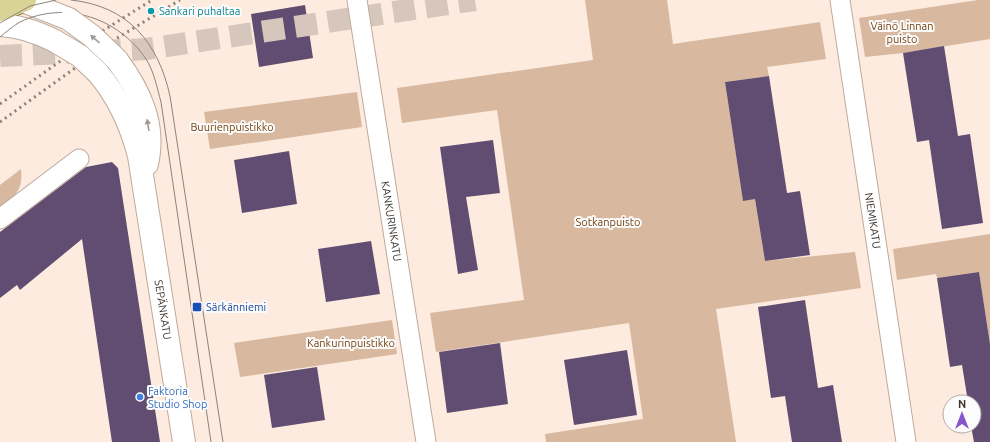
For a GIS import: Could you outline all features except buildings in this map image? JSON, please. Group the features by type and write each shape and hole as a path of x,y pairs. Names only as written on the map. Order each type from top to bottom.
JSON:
{"main road":[{"name":"SEPÄNKATU","path":"21,0 69,20 92,36 117,60 140,95 146,113 150,139 149,156 143,177"},
{"path":"0,10 21,0 39,33"},
{"name":"SEPÄNKATU","path":"56,0 69,20"},
{"name":"SEPÄNKATU","path":"0,25 14,26 39,33 80,56 98,73 113,94 130,124 143,177 184,442"}],"street":[{"name":"KANKURINKATU","path":"357,0 426,442"},
{"name":"NIEMIKATU","path":"840,0 906,442"},
{"path":"0,219 79,159"}],"green space":[{"name":"Sotkanpuisto","path":"585,0 667,0 673,44 820,22 826,59 767,67 769,76 725,82 743,200 755,199 765,261 855,252 861,288 716,309 736,442 546,442 545,434 643,419 629,323 436,352 430,313 524,300 497,110 402,123 397,88 593,60"},
{"name":"Väinö Linnan puisto","path":"978,0 990,0 990,39 903,53 865,57 859,18"},
{"name":"Buurienpuistikko","path":"357,92 362,127 210,149 204,112"},
{"path":"21,169 21,183 17,192 0,207 0,185"},
{"path":"990,234 990,344 979,272 937,278 936,274 897,280 893,249"},
{"name":"Kankurinpuistikko","path":"392,320 397,354 240,377 234,343"}],"tunnel":[{"path":"0,56 147,49 475,0"}],"tram line":[{"path":"0,23 30,6 56,0"},
{"path":"71,0 91,4 109,10 124,19 137,30 148,43 165,77 170,96 223,442"},
{"path":"0,37 20,22 37,16 55,13 73,13 106,23 121,33 134,45 149,64 161,102 211,442"}],"railway":[{"path":"0,104 104,30 152,0"},
{"path":"0,122 114,40 180,0"}],"place":[{"name":"Sankari puhaltaa","path":"151,11"},
{"name":"Särkänniemi","path":"197,307"},
{"name":"Faktoria Studio Shop","path":"140,397"}]}
